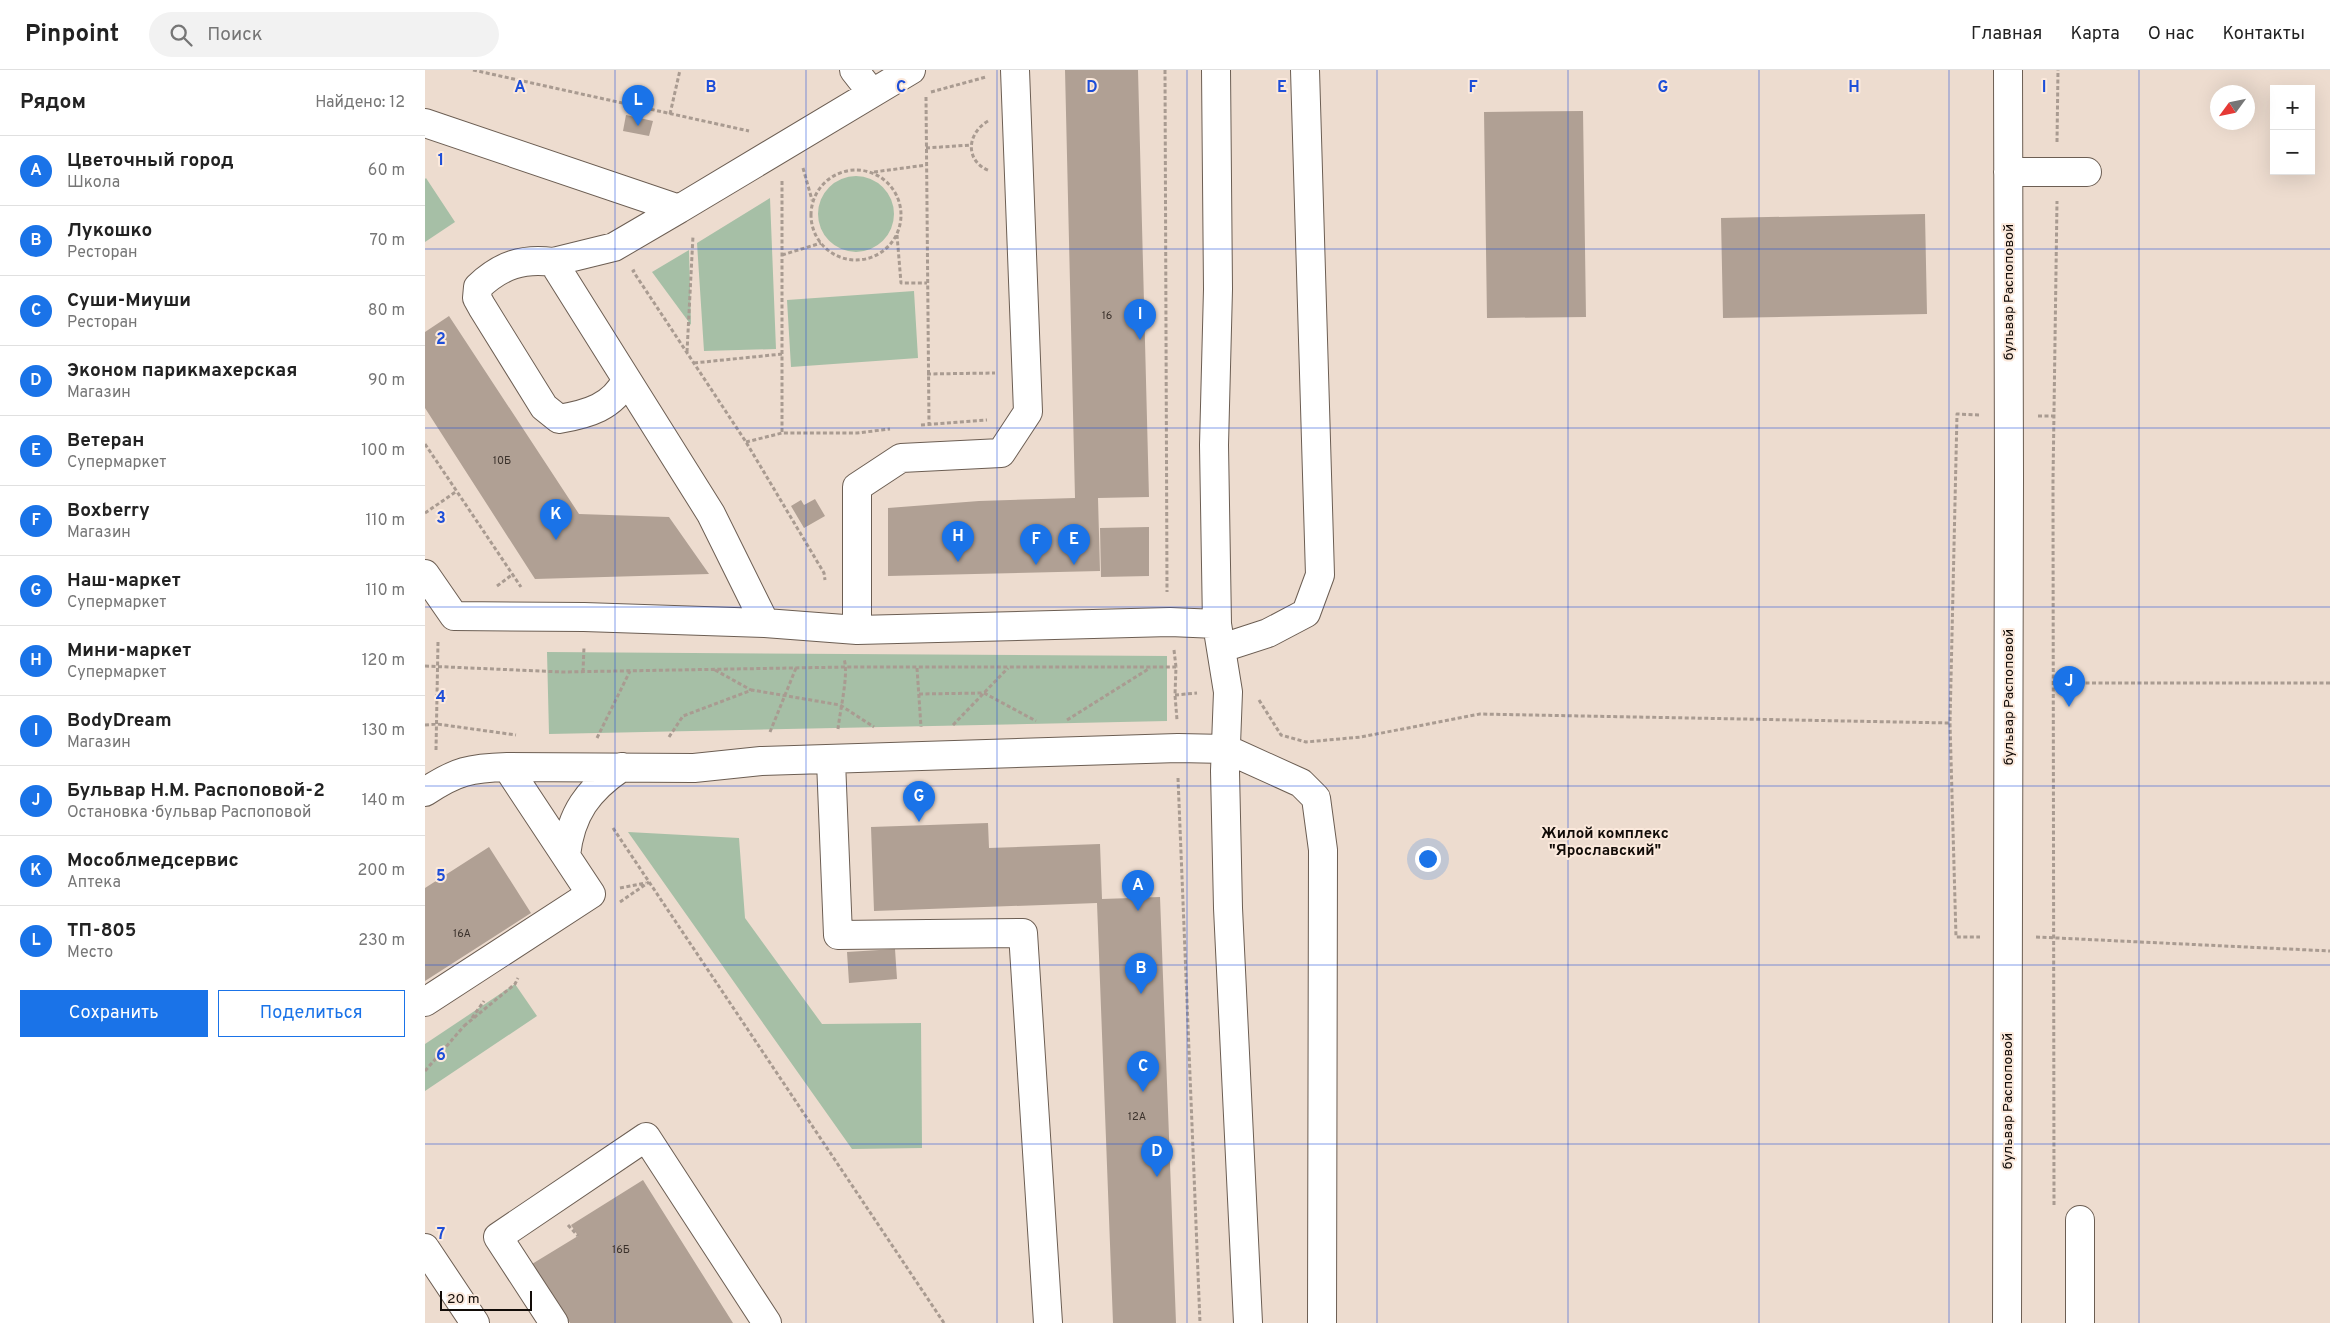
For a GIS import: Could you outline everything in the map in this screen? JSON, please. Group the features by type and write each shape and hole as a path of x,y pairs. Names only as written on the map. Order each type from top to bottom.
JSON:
{"street":[{"path":"855,70 871,93"},
{"path":"626,380 621,391 612,401 584,413 559,418 544,407 481,307 477,298 478,287 493,272 507,267 533,260 553,262 614,247 911,70"},
{"path":"846,629 857,487 901,458 1001,453 1027,412 1015,70"},
{"path":"1216,70 1218,289 1214,445 1220,636 1228,692 1226,749 1228,908 1248,1323"},
{"path":"425,574 454,616 584,617 765,623 846,629 1170,622 1220,636 1269,633 1306,613 1320,575 1305,70"},
{"name":"бульвар Распоповой","path":"2007,1323 2008,70"},
{"path":"425,123 679,209"},
{"path":"2008,172 2087,172"},
{"path":"553,262 711,514 765,623"},
{"path":"435,785 475,768 694,768 761,762 1177,748 1226,749 1301,783 1315,798 1323,850 1322,1323"},
{"path":"831,761 838,936 1023,933 1048,1323"},
{"path":"425,1002 591,894 507,767"},
{"path":"566,855 572,823 580,809 598,785 622,767"},
{"path":"555,1323 498,1237 645,1137 767,1323"},
{"path":"2080,1220 2080,1323"},
{"path":"425,1248 475,1323"}],"path":[{"path":"473,70 791,141"},
{"path":"670,114 680,70"},
{"path":"1165,70 1166,583"},
{"path":"2054,1206 2053,481 2058,70"},
{"path":"917,98 986,77 986,86"},
{"path":"926,94 927,374 929,424"},
{"path":"988,112 989,129"},
{"path":"989,121 977,130 971,145 975,161 982,168 990,171"},
{"path":"926,148 971,145"},
{"path":"990,163 990,181"},
{"path":"796,170 803,165 812,201 813,231 821,243 831,252 844,259 858,260 871,258 884,251 897,235"},
{"path":"873,172 926,165"},
{"path":"812,201 820,187 831,176 845,170 860,169 873,172 885,179 894,189 900,201 902,215 897,235 901,283 927,283"},
{"path":"774,183 782,178 782,433"},
{"path":"684,241 701,230"},
{"path":"687,353 693,236"},
{"path":"782,255 821,243"},
{"path":"641,266 633,271 746,442 824,573 826,582"},
{"path":"693,363 783,354"},
{"path":"994,363 995,382"},
{"path":"927,374 995,373"},
{"path":"1956,937 1950,723 1957,414"},
{"path":"911,426 996,419"},
{"path":"746,442 782,433 857,434 893,429"},
{"path":"425,444 524,591"},
{"path":"425,513 457,492"},
{"path":"491,590 513,574"},
{"path":"435,785 439,633 454,616"},
{"path":"831,761 838,738 840,704 847,668 846,629"},
{"path":"425,666 562,672 796,668 1176,667 1175,695 1178,725 1177,748 1200,1323"},
{"path":"951,727 1009,667"},
{"path":"1060,725 1151,667"},
{"path":"761,762 767,739 796,668"},
{"path":"917,668 921,735"},
{"path":"714,670 752,690 840,704 887,736 883,759"},
{"path":"595,741 630,671"},
{"path":"2053,683 2330,683"},
{"path":"668,740 683,716 752,690"},
{"path":"919,694 984,693 1043,725"},
{"path":"1256,695 1281,735 1306,742 1361,737 1480,714 1950,723"},
{"path":"613,828 944,1323"},
{"path":"2053,937 2330,950"},
{"path":"425,1071 481,1007 485,998"}],"green space":[{"path":"856,176 871,179 883,187 891,199 894,214 891,229 883,241 871,249 856,252 841,249 829,241 821,229 818,214 821,199 829,187 841,179"},
{"path":"425,179 455,222 425,242"},
{"path":"770,198 776,349 704,351 697,243"},
{"path":"689,250 691,325 652,272"},
{"path":"914,291 918,358 791,367 787,300"},
{"path":"547,652 1167,656 1167,721 549,734"},
{"path":"628,832 739,838 745,918 822,1024 921,1023 922,1148 852,1149"},
{"path":"515,984 537,1016 425,1091 425,1044"}],"building":[{"path":"1065,70 1138,70 1149,497 1098,498 1100,571 888,576 888,508 979,501 1075,498"},
{"path":"1583,111 1586,317 1487,318 1484,112"},
{"path":"626,115 653,121 649,136 623,131"},
{"path":"1925,214 1927,314 1723,318 1721,218"},
{"path":"449,316 579,514 669,517 709,574 535,579 425,408 425,332"},
{"path":"815,499 825,516 804,528 791,506 801,500 804,505"},
{"path":"1149,527 1149,576 1101,577 1100,528"},
{"path":"988,823 989,848 1100,844 1102,899 1160,897 1176,1323 1113,1323 1097,903 874,911 871,827"},
{"path":"489,847 531,913 425,981 425,888"},
{"path":"895,949 897,979 849,983 847,952"},
{"path":"643,1180 733,1323 570,1323 532,1264 578,1236 571,1225"}],"place":[{"name":"ТП-805","path":"638,126"},
{"name":"BodyDream","path":"1140,340"},
{"name":"Мособлмедсервис","path":"556,540"},
{"name":"Мини-маркет","path":"958,562"},
{"name":"Boxberry","path":"1036,565"},
{"name":"Ветеран","path":"1074,565"},
{"name":"Бульвар Н.М. Распоповой-2","path":"2069,707"},
{"name":"Наш-маркет","path":"919,822"},
{"name":"Цветочный город","path":"1138,911"},
{"name":"Лукошко","path":"1141,994"},
{"name":"Суши-Миуши","path":"1143,1092"},
{"name":"Эконом парикмахерская","path":"1157,1177"}],"district":[{"name":"Жилой комплекс \"Ярославский\"","path":"1605,842"}]}
